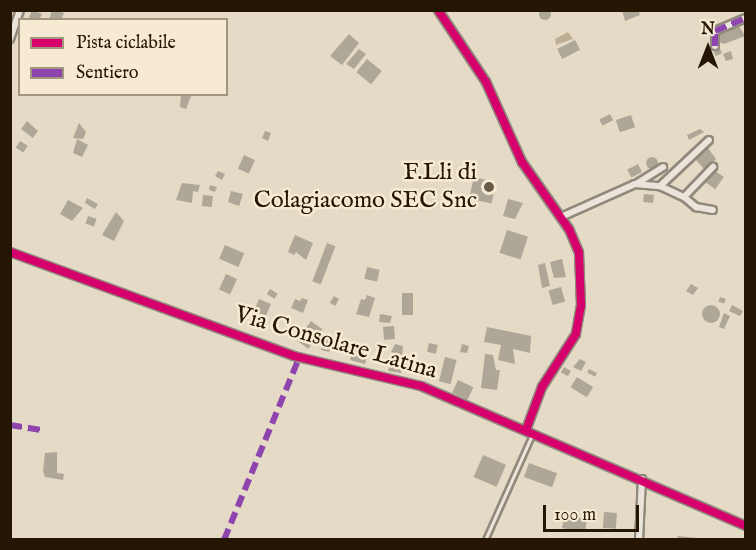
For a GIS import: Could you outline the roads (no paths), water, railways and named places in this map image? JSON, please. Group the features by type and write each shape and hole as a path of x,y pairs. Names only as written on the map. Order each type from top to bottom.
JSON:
{"street":[{"path":"10,39 20,10"},
{"path":"440,12 489,86 522,162 561,217 579,254 579,318 572,342 543,387 526,430"},
{"path":"715,46 715,30 745,20"},
{"path":"660,186 709,140"},
{"path":"684,197 713,166"},
{"path":"561,217 635,184 663,167"},
{"path":"635,184 660,186 684,197 696,207 713,210"},
{"name":"Via Consolare Latina","path":"10,252 290,355 421,386 642,479 746,526"},
{"path":"639,540 642,479"}],"lane":[{"path":"485,540 533,434"}],"place":[{"name":"F.Lli di Colagiacomo SEC Snc","path":"489,187"}]}
